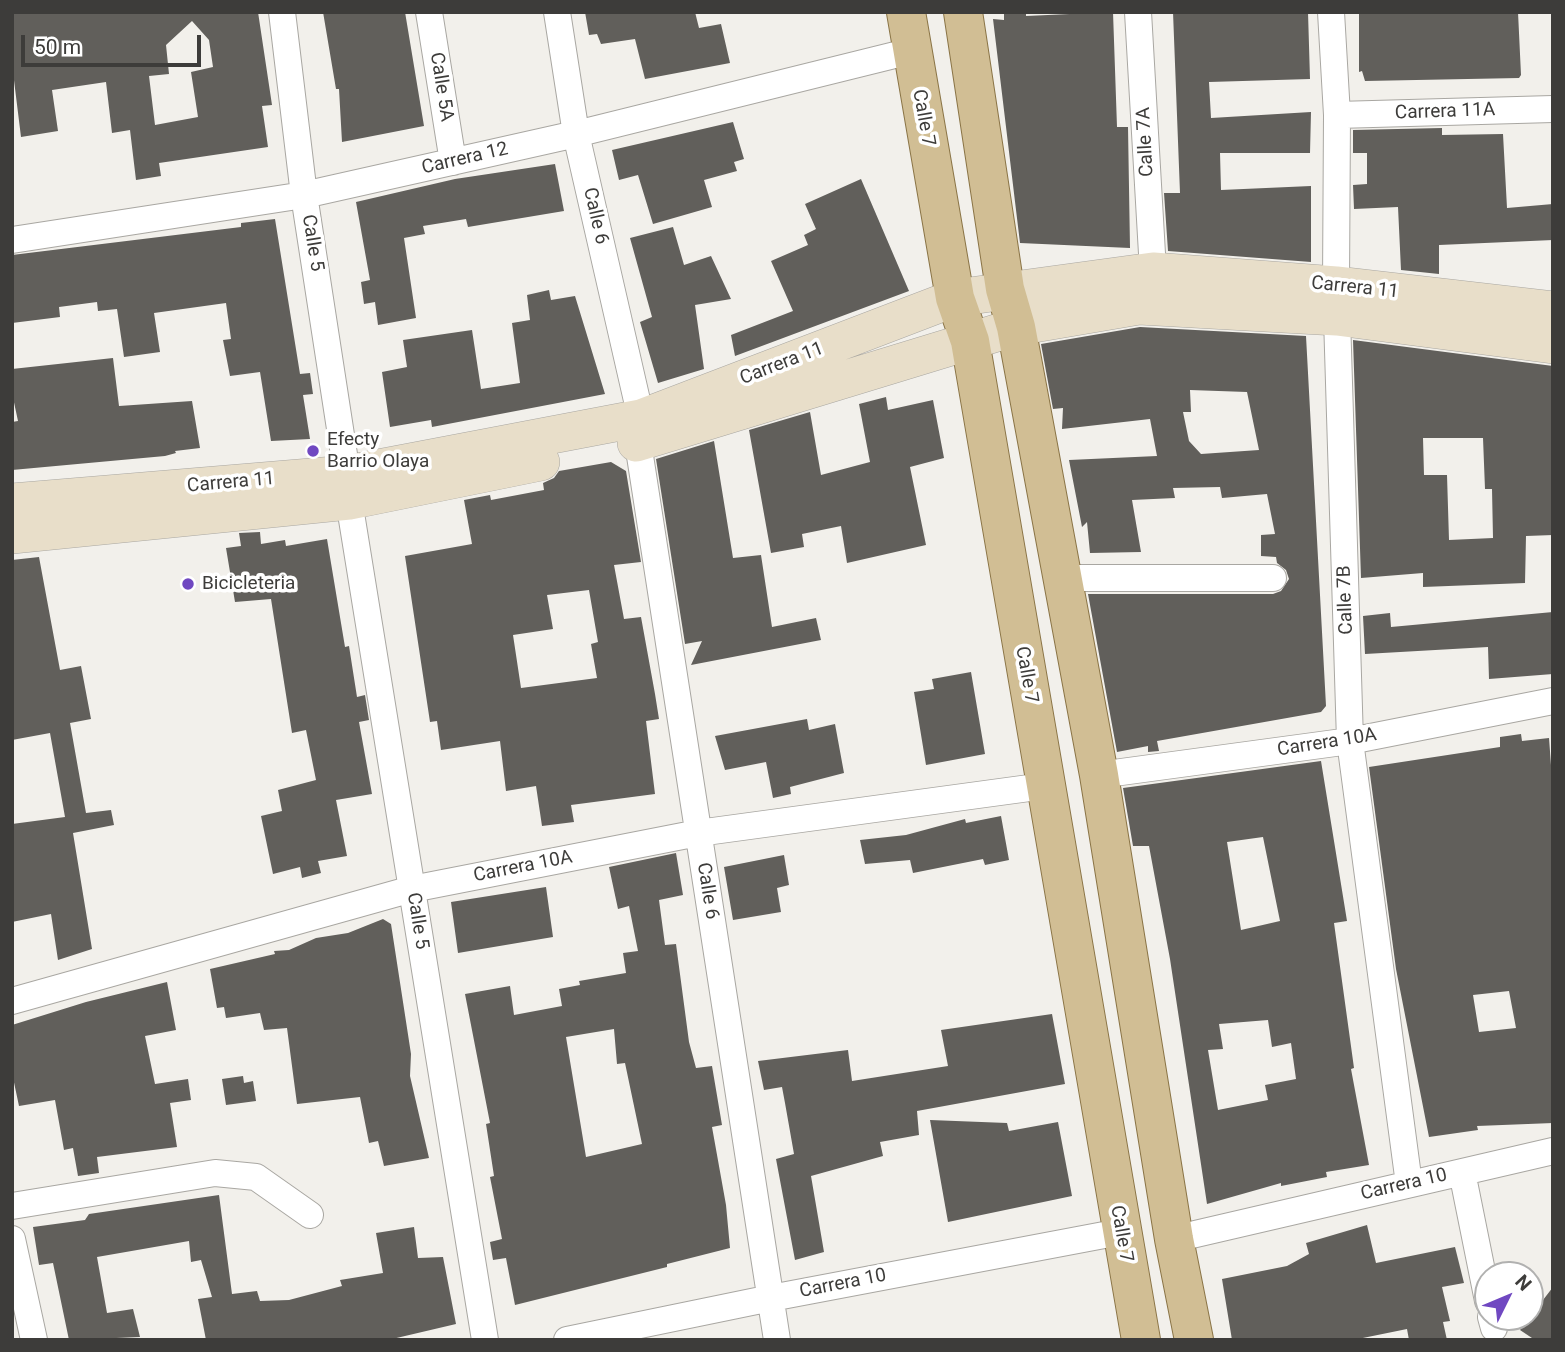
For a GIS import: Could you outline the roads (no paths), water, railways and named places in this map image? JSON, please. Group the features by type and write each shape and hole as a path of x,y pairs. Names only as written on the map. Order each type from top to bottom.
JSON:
{"main road":[{"name":"Calle 7","path":"906,12 955,298 970,341 1120,1232 1141,1340"},
{"path":"963,12 1005,289 1016,327 1099,775 1174,1239 1194,1340"},
{"name":"Carrera 11","path":"639,430 955,298 1005,289 1153,271 1336,301 1553,345"},
{"name":"Carrera 11","path":"12,535 348,488 639,430 1016,327 1139,306 1336,301 1553,310"},
{"name":"Carrera 11","path":"12,502 348,488"}],"street":[{"name":"Calle 5","path":"282,12 304,195 348,488 485,1340"},
{"name":"Calle 5A","path":"429,12 453,162"},
{"name":"Calle 6","path":"557,12 576,134 639,430 777,1340"},
{"name":"Calle 7A","path":"1138,12 1153,271"},
{"name":"Calle 7B","path":"1331,12 1337,115 1336,301 1350,741 1409,1184"},
{"name":"Carrera 12","path":"12,240 304,195 576,134 911,51"},
{"name":"Carrera 11A","path":"1337,115 1553,109"},
{"path":"1062,578 1273,578"},
{"name":"Carrera 10A","path":"1099,775 1350,741 1553,701"},
{"name":"Carrera 10A","path":"12,1001 412,889 698,832 1044,786"},
{"name":"Carrera 10","path":"1174,1239 1553,1151"},
{"path":"1462,1172 1480,1261"},
{"path":"12,1206 215,1173 256,1177 310,1215"},
{"name":"Carrera 10","path":"567,1340 771,1298 1120,1232"},
{"path":"12,1239 34,1340"}],"place":[{"name":"Efecty Barrio Olaya","path":"313,451"},
{"name":"Bicicleteria","path":"188,584"}]}
